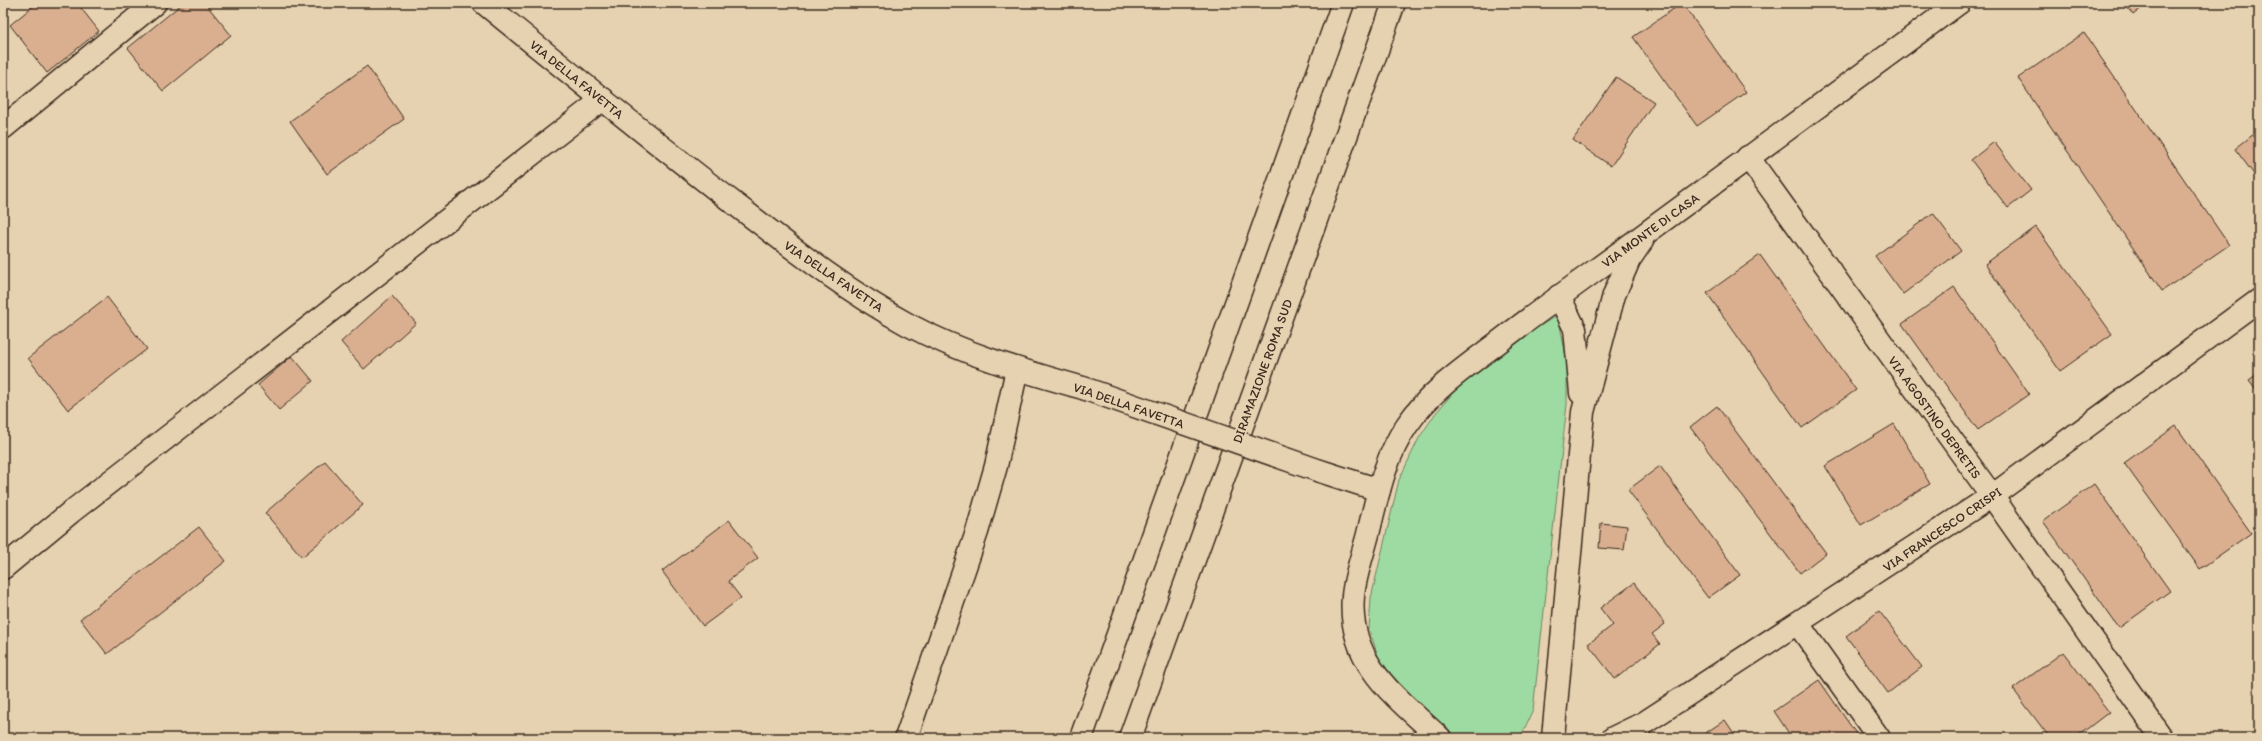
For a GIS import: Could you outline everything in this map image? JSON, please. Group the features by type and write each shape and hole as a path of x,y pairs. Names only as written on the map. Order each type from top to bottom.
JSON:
{"main road":[{"path":"3,128 155,3"},
{"name":"VIA DELLA FAVETTA","path":"484,3 683,164 846,287 908,324 944,342 1017,369 1083,388 1320,471 1379,490"},
{"path":"1081,738 1343,3"},
{"name":"DIRAMAZIONE ROMA SUD","path":"1130,738 1394,3"},
{"name":"VIA MONTE DI CASA","path":"1440,738 1378,679 1368,663 1357,636 1353,596 1379,490 1394,448 1406,426 1420,406 1442,385 1559,296 1959,3"},
{"path":"3,568 71,512 603,99"},
{"name":"VIA AGOSTINO DEPRETIS","path":"1748,157 1992,496 2162,738"},
{"path":"1553,738 1583,412 1607,315 1618,283 1635,251 1656,226"},
{"path":"1559,296 1570,318 1578,342 1583,412"},
{"name":"VIA FRANCESCO CRISPI","path":"1613,738 1644,723 1798,624 1992,496 2259,300"},
{"path":"906,738 977,532 996,466 1017,369"},
{"path":"1798,624 1880,738"}],"green space":[{"path":"1558,315 1567,362 1567,404 1533,710 1523,732 1516,738 1457,738 1389,675 1379,659 1369,629 1371,598 1399,480 1419,438 1435,414 1458,387 1499,351"}],"building":[{"path":"37,3 77,3 99,31 47,73 10,25"},
{"path":"183,3 205,3 231,35 163,91 128,48"},
{"path":"1682,3 1746,92 1697,126 1633,37"},
{"path":"2124,3 2148,3 2133,15"},
{"path":"2084,33 2229,245 2162,291 2018,78"},
{"path":"367,66 404,119 327,174 290,121"},
{"path":"1616,77 1654,102 1611,166 1573,140"},
{"path":"2259,130 2259,181 2235,149"},
{"path":"1994,142 2031,190 2008,208 1971,160"},
{"path":"1933,213 1961,251 1903,294 1875,256"},
{"path":"2036,227 2112,334 2060,371 1985,264"},
{"path":"1760,255 1856,390 1802,428 1707,293"},
{"path":"1954,287 2029,394 1978,430 1902,324"},
{"path":"392,296 416,323 364,369 341,342"},
{"path":"107,297 147,349 68,410 28,358"},
{"path":"292,356 313,381 279,410 258,385"},
{"path":"2259,373 2259,393 2249,380"},
{"path":"1717,406 1826,553 1800,573 1690,427"},
{"path":"1894,424 1930,484 1861,525 1825,466"},
{"path":"2176,426 2251,533 2200,569 2124,463"},
{"path":"325,461 363,505 302,557 265,513"},
{"path":"1660,466 1740,575 1708,598 1628,490"},
{"path":"2094,484 2170,591 2119,628 2043,521"},
{"path":"729,520 758,558 728,581 741,598 703,626 662,571"},
{"path":"1601,523 1627,526 1624,550 1599,548"},
{"path":"199,527 226,561 107,654 80,619"},
{"path":"1634,583 1665,624 1652,634 1660,644 1615,679 1588,644 1613,625 1600,608"},
{"path":"1879,611 1922,667 1888,693 1846,636"},
{"path":"2063,652 2109,712 2075,738 2050,738 2013,689"},
{"path":"1819,680 1859,738 1792,738 1774,711"},
{"path":"1725,720 1737,738 1698,738"}]}
